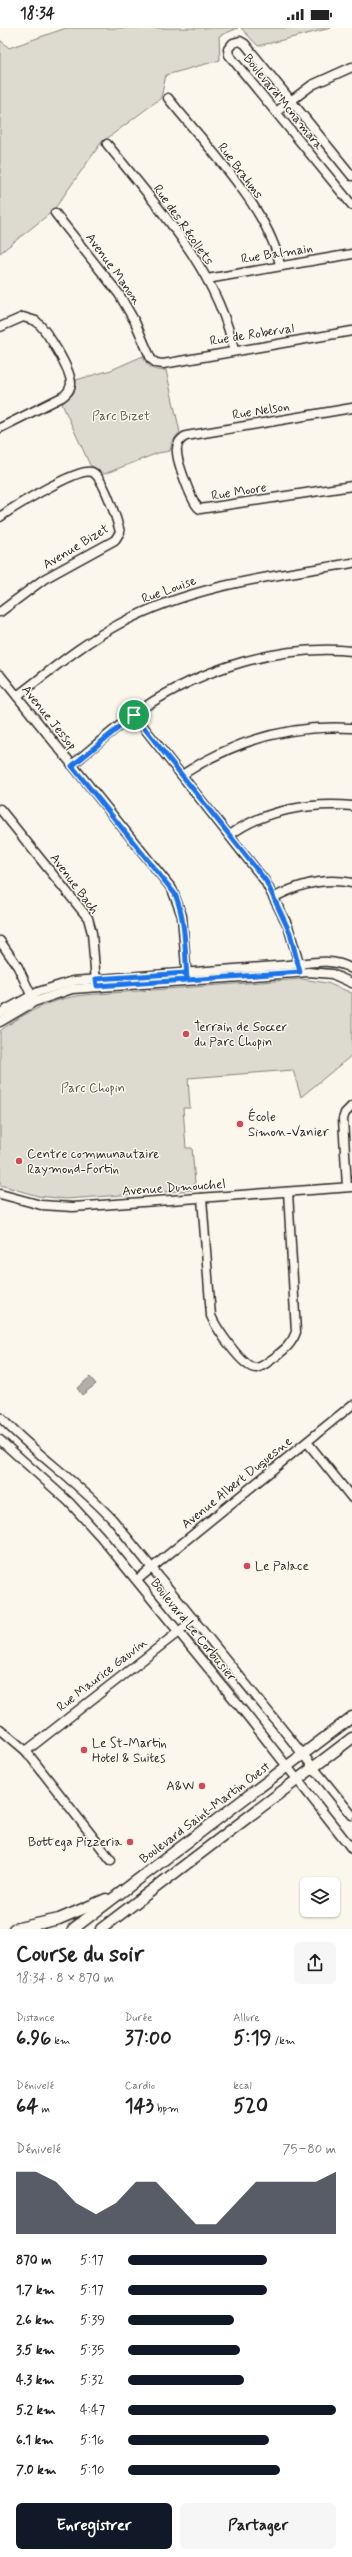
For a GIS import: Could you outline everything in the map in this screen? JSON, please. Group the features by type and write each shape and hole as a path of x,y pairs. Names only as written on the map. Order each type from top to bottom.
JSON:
{"main road":[{"name":"Boulevard Saint-Martin Ouest","path":"72,1929 124,1891 352,1716"},
{"path":"101,1929 352,1738"},
{"path":"14,1929 59,1919 124,1891"}],"street":[{"name":"Boulevard Mcnamara","path":"352,176 244,44 240,41 233,43 228,49 229,55 352,205"},
{"path":"276,112 319,81 352,67"},
{"name":"Rue Brahms","path":"168,98 221,164 255,210 272,241 280,265"},
{"name":"Rue des Récollets","path":"107,144 171,224 207,279 225,319 234,350"},
{"name":"Avenue Manon","path":"55,213 115,288 133,319 151,359 156,363"},
{"name":"Rue Balmain","path":"207,279 280,265 352,254"},
{"path":"0,327 23,317 36,321 62,361 71,384 62,397 0,428"},
{"name":"Rue de Roberval","path":"156,363 352,331"},
{"name":"Rue Nelson","path":"178,444 182,438 191,435 352,408"},
{"name":"Rue Moore","path":"178,444 178,457 194,505 199,509 352,486"},
{"name":"Avenue Bizet","path":"0,517 54,485 82,472 90,472 101,479 120,532 115,540 44,579 0,612"},
{"name":"Rue Louise","path":"17,696 100,635 163,603 224,585 352,563"},
{"path":"72,766 134,715 158,699 190,683 239,664 296,652 352,651"},
{"name":"Avenue Jessop","path":"0,675 175,894 182,916 187,977"},
{"path":"134,715 258,869 275,897 290,933 300,968"},
{"path":"182,775 222,752 263,737 305,729 352,728"},
{"path":"230,835 261,819 289,810 318,805 352,806"},
{"name":"Avenue Bach","path":"0,809 88,918 92,933 96,983"},
{"path":"275,897 295,887 315,882 352,882"},
{"path":"0,941 18,966 33,998"},
{"path":"0,1013 66,983 96,983 300,968 329,961 352,969"},
{"path":"300,968 327,973 352,983"},
{"path":"0,1022 33,998"},
{"path":"349,1187 342,1119 345,1113 352,1106"},
{"name":"Avenue Dumouchel","path":"0,1194 30,1202 63,1207 349,1187"},
{"path":"202,1198 211,1316 217,1327 241,1359 250,1367 257,1368 289,1345 296,1332 288,1192"},
{"name":"Avenue Albert Duquesne","path":"137,1580 352,1405"},
{"name":"Boulevard Le Corbusier","path":"0,1417 41,1456 93,1500 153,1568 352,1816"},
{"name":"Boulevard Le Corbusier","path":"0,1440 75,1508 137,1580 352,1849"},
{"path":"307,1442 352,1498"},
{"name":"Rue Maurice Gauvin","path":"26,1751 195,1619"},
{"path":"0,1729 26,1751 112,1860"}],"green space":[{"path":"66,28 238,28 219,36 220,60 166,75 161,98 101,143 53,211 0,253 0,40 9,48"},
{"path":"241,28 331,28 258,46"},
{"name":"Parc Bizet","path":"143,356 152,368 166,370 180,432 172,442 170,451 158,453 104,474 90,465 62,404 74,393 76,380 111,370"},
{"name":"Parc Chopin","path":"302,979 327,983 352,993 352,1055 301,1097 293,1070 188,1078 190,1108 183,1108 186,1148 192,1148 195,1183 192,1190 66,1199 38,1196 0,1185 0,1031 9,1024 39,1007 84,995"},
{"path":"191,1638 241,1698 221,1678"}],"shaded area":[{"path":"90,1377 96,1384 82,1395 77,1388"}],"place":[{"name":"Terrain de Soccer du Parc Chopin","path":"186,1034"},
{"name":"École Simon-Vanier","path":"240,1124"},
{"name":"Centre communautaire Raymond-Fortin","path":"19,1161"},
{"name":"Le Palace","path":"247,1566"},
{"name":"Le St-Martin Hotel & Suites","path":"84,1750"},
{"name":"A&W","path":"202,1786"},
{"name":"Bottega Pizzeria","path":"130,1842"}],"route":[{"path":"134,715 72,766 169,884 175,894 182,916 187,980 97,986 96,979 186,973 187,980 300,972 298,957 290,933 275,897 266,881 134,715"}]}
